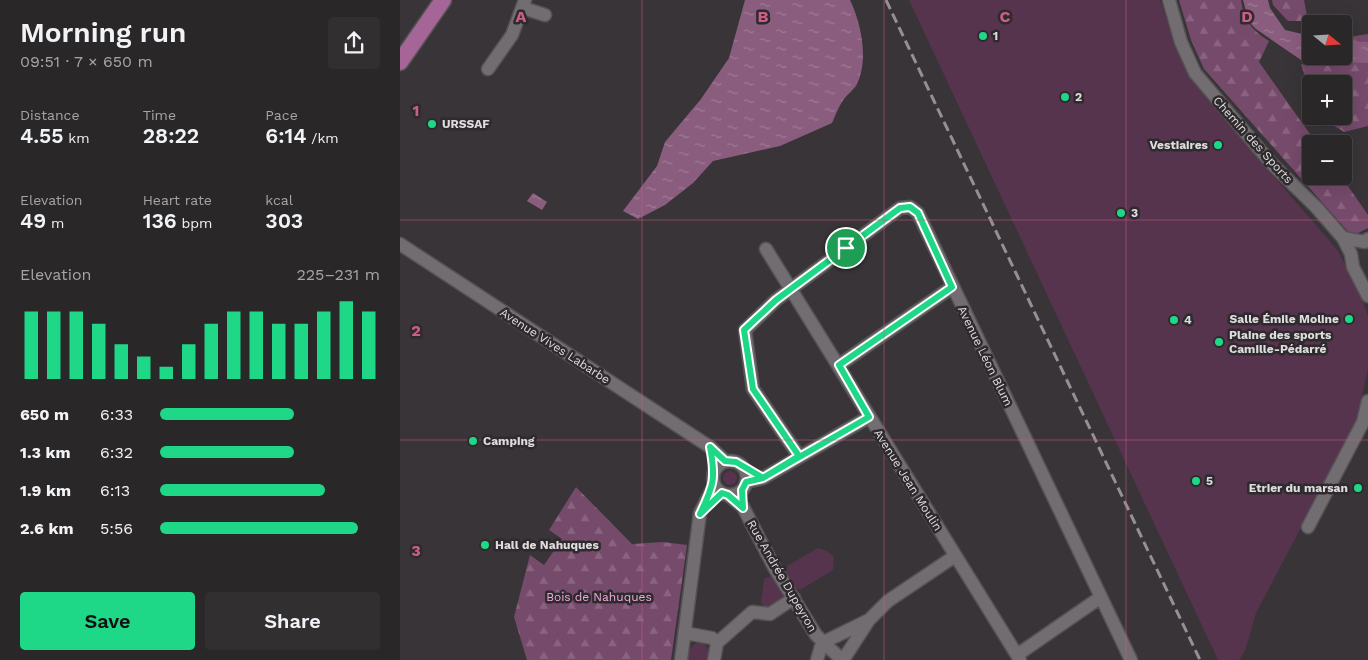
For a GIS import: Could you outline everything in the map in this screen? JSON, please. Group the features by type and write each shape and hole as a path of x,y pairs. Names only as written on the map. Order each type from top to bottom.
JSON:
{"main road":[{"path":"400,62 443,0"}],"street":[{"name":"Chemin des Sports","path":"1169,0 1181,42 1194,73 1271,163 1317,208 1343,238 1351,254 1353,267 1368,296"},
{"path":"488,68 512,35 524,4 545,15"},
{"name":"Avenue Léon Blum","path":"799,456 753,389 744,330 791,288 900,208 910,207 918,213 1131,660"},
{"path":"1343,238 1365,242 1368,239"},
{"name":"Avenue Vives Labarbe","path":"400,244 710,447"},
{"name":"Avenue Jean Moulin","path":"766,249 1019,658"},
{"path":"839,365 952,287"},
{"path":"1308,527 1363,422 1368,401"},
{"path":"681,660 700,514 721,491 744,486 763,478 869,417"},
{"path":"710,447 725,461 736,462 763,478"},
{"path":"710,447 721,491"},
{"path":"715,470 725,461"},
{"path":"744,468 744,486"},
{"name":"Rue Andrée Dupeyron","path":"743,508 744,486"},
{"name":"Rue Andrée Dupeyron","path":"721,491 743,508 774,567 822,643 842,660"},
{"path":"842,660 869,620 888,601 955,556"},
{"path":"1019,658 1101,597"},
{"path":"714,660 717,643 752,612 770,614 794,598"},
{"path":"817,660 822,643 869,620"},
{"path":"685,633 712,638 717,643"}],"shaded area":[{"name":"Plaine des sports Camille-Pédarré","path":"909,0 1160,0 1176,47 1194,83 1338,251 1360,295 1368,316 1368,368 1357,421 1256,613 1245,651 1239,660 1218,660"},
{"path":"727,471 733,471 737,478 733,485 727,485 723,481 723,475"},
{"path":"818,548 834,556 833,570 800,590 795,588 786,572 787,566"},
{"path":"773,576 786,599 766,609 761,602 764,580"},
{"path":"701,642 707,647 707,660 688,660 692,646"}],"green space":[{"path":"1179,0 1241,0 1244,14 1250,24 1269,41 1259,62 1311,135 1302,135 1302,180 1204,69 1191,40"},
{"path":"1272,0 1304,0 1307,15 1302,15 1302,21 1288,21 1273,5"},
{"path":"1368,34 1368,126 1344,132 1333,125 1352,125 1352,75 1304,75 1301,64 1352,65 1352,37"},
{"path":"1307,185 1347,185 1368,215 1368,228 1352,236"},
{"name":"Bois de Nahuques","path":"576,487 632,544 663,542 687,545 671,660 527,660 514,617 530,555 544,565 562,539 549,530"}],"water":[{"path":"745,0 850,0 860,30 863,52 863,64 857,84 842,102 832,123 780,146 713,161 693,183 665,205 638,219 623,211 657,166 665,142 701,99 729,58"},
{"path":"1243,0 1268,0 1270,8 1285,30 1302,34 1302,60 1256,29 1249,22"},
{"path":"1352,41 1368,42 1368,63 1352,62"},
{"path":"533,193 547,202 542,210 527,201"}],"railway":[{"path":"886,0 1200,660"}],"place":[{"name":"1","path":"983,36"},
{"name":"2","path":"1065,97"},
{"name":"URSSAF","path":"432,124"},
{"name":"Vestiaires","path":"1218,145"},
{"name":"3","path":"1121,213"},
{"name":"Salle Émile Moline","path":"1349,319"},
{"name":"4","path":"1174,320"},
{"name":"Plaine des sports Camille-Pédarré","path":"1219,342"},
{"name":"Camping","path":"473,441"},
{"name":"5","path":"1196,481"},
{"name":"Etrier du marsan","path":"1358,488"},
{"name":"Hall de Nahuques","path":"485,545"}],"route":[{"path":"846,248 776,300 744,330 753,389 799,456 763,478 744,468 741,464 731,460 725,461 710,447 715,470 713,475 714,484 700,514 722,493 728,495 743,508 742,490 746,482 763,478 869,417 839,365 952,287 918,213 910,207 900,208 846,248"}]}
